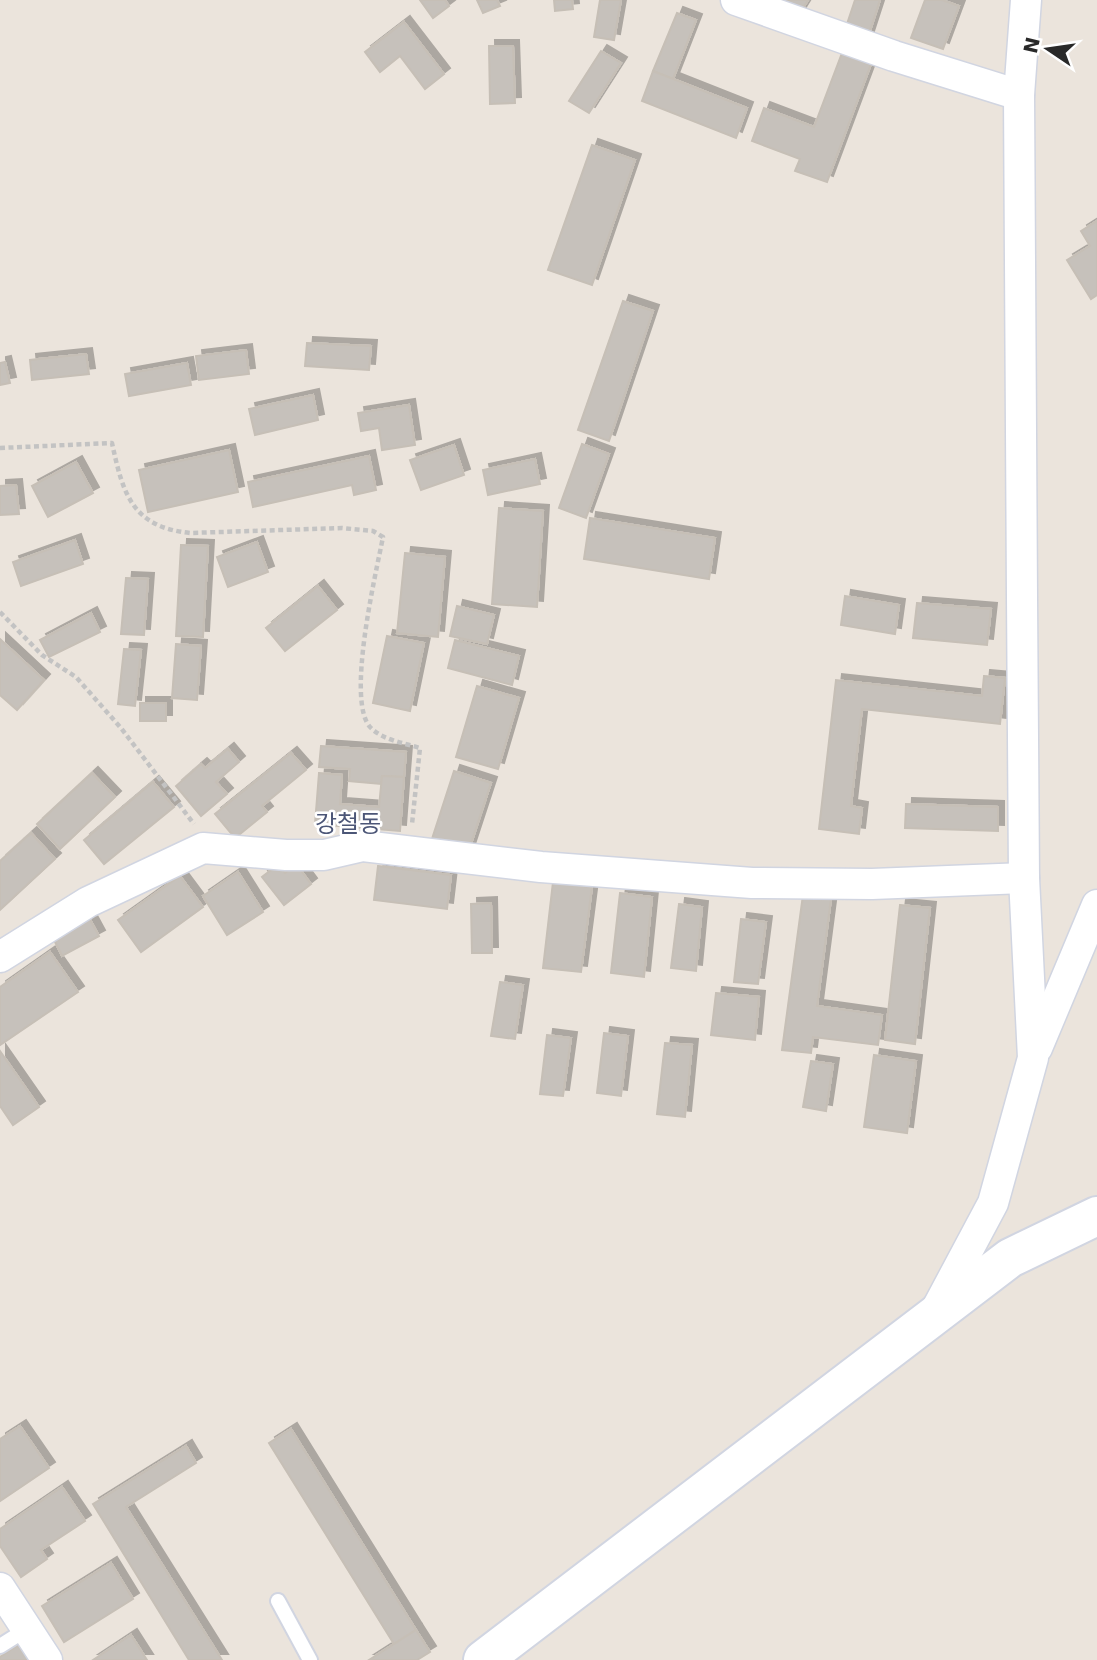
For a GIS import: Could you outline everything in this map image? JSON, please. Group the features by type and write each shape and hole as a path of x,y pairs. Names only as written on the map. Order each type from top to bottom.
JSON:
{"street":[{"path":"736,0 894,56 1019,95"},
{"path":"1026,0 1019,95 1024,878 1033,1058"},
{"path":"0,957 88,902 204,848 286,855 324,855 363,846 541,867 752,883 872,884 1024,878"},
{"path":"933,1317 993,1202 1033,1058 1097,905"},
{"path":"483,1660 1010,1258 1097,1216"},
{"path":"0,1588 47,1660"}],"lane":[{"path":"278,1601 310,1660"},
{"path":"0,1646 27,1629"}],"path":[{"path":"0,448 112,443 118,471 134,508 160,527 173,531 190,533 342,528 373,531 383,537 365,638 360,692 362,714 370,728 385,738 420,748 409,852"},
{"path":"0,612 43,655 76,677 121,728 191,818 204,848"}],"building":[{"path":"420,0 445,0 449,6 433,18"},
{"path":"477,0 497,0 500,6 483,13"},
{"path":"554,0 572,0 573,9 555,11"},
{"path":"600,0 621,0 614,40 594,37"},
{"path":"784,0 808,0 798,16 781,5"},
{"path":"855,0 880,0 868,37 845,30"},
{"path":"925,0 942,0 959,6 943,49 911,38"},
{"path":"677,13 696,20 673,79 653,71"},
{"path":"404,22 444,74 425,89 400,56 380,72 365,52"},
{"path":"489,46 513,46 515,103 490,104"},
{"path":"601,51 621,63 589,113 569,101"},
{"path":"842,53 871,64 827,182 795,171 800,159 752,141 764,108 814,127"},
{"path":"653,71 747,108 736,138 642,101"},
{"path":"592,145 635,160 592,285 548,270"},
{"path":"1097,221 1097,295 1091,299 1067,260 1090,246 1081,231"},
{"path":"623,301 653,311 609,441 578,430"},
{"path":"307,343 371,346 369,370 305,366"},
{"path":"246,350 249,374 199,380 196,356"},
{"path":"86,354 89,374 32,380 30,360"},
{"path":"5,362 10,383 0,385 0,363"},
{"path":"187,363 191,385 129,396 125,374"},
{"path":"313,395 318,420 255,435 249,409"},
{"path":"409,405 415,445 382,450 379,428 361,431 358,413"},
{"path":"582,444 609,454 586,518 559,508"},
{"path":"454,445 464,475 421,490 410,460"},
{"path":"229,450 238,492 148,512 139,470"},
{"path":"369,456 376,490 354,495 352,485 253,507 248,482"},
{"path":"535,459 540,484 488,495 483,470"},
{"path":"76,462 93,493 48,517 32,486"},
{"path":"16,485 19,514 0,515 0,486"},
{"path":"499,508 543,511 537,607 492,604"},
{"path":"590,518 715,538 709,579 584,559"},
{"path":"75,540 83,564 21,586 13,562"},
{"path":"257,542 268,572 228,587 217,557"},
{"path":"181,545 208,546 203,637 176,636"},
{"path":"405,553 445,557 438,637 397,633"},
{"path":"126,578 148,579 144,635 121,634"},
{"path":"318,586 337,610 285,651 266,628"},
{"path":"845,596 899,605 895,634 841,625"},
{"path":"917,603 991,609 987,645 913,638"},
{"path":"457,606 494,615 487,644 450,636"},
{"path":"91,613 100,632 49,657 40,640"},
{"path":"387,636 424,643 410,711 373,703"},
{"path":"0,639 44,680 17,710 0,695"},
{"path":"455,640 519,656 512,685 448,668"},
{"path":"176,644 201,646 197,700 172,698"},
{"path":"124,649 141,650 135,706 118,704"},
{"path":"984,676 1005,678 1000,724 862,709 851,806 862,808 859,834 819,829 836,680 982,696"},
{"path":"477,686 519,698 498,769 456,757"},
{"path":"140,703 166,703 166,721 140,721"},
{"path":"321,746 406,752 404,777 382,776 381,784 349,781 350,769 319,767"},
{"path":"228,749 239,762 216,782 227,794 201,816 176,786 201,764 205,768"},
{"path":"291,753 306,770 262,806 267,812 235,838 215,814"},
{"path":"454,771 491,783 467,856 430,845"},
{"path":"92,773 115,797 60,849 37,824"},
{"path":"319,773 342,775 340,804 379,807 382,776 404,777 400,831 315,824"},
{"path":"153,782 174,807 104,864 84,840"},
{"path":"906,804 998,807 998,831 905,828"},
{"path":"31,833 55,859 0,910 0,861"},
{"path":"279,864 285,873 296,864 311,884 284,905 262,877"},
{"path":"378,866 451,875 447,909 374,900"},
{"path":"238,872 263,912 227,935 203,896"},
{"path":"180,876 203,907 141,952 118,920"},
{"path":"553,882 592,887 581,972 543,968"},
{"path":"620,893 652,897 644,977 611,973"},
{"path":"803,895 831,899 817,1006 882,1015 878,1045 813,1037 811,1053 782,1050"},
{"path":"491,903 492,953 472,953 471,904"},
{"path":"679,904 702,907 696,971 671,968"},
{"path":"900,905 930,908 915,1044 885,1040"},
{"path":"87,914 99,936 62,956 51,934"},
{"path":"741,919 766,922 758,984 734,982"},
{"path":"50,952 78,992 0,1045 0,987"},
{"path":"500,982 523,985 515,1039 491,1036"},
{"path":"716,993 759,997 755,1040 711,1035"},
{"path":"604,1033 628,1036 621,1096 597,1093"},
{"path":"547,1035 571,1038 563,1096 540,1094"},
{"path":"665,1043 692,1045 685,1117 657,1114"},
{"path":"0,1051 39,1107 13,1125 0,1106"},
{"path":"874,1055 916,1061 907,1133 864,1127"},
{"path":"811,1061 833,1064 826,1111 803,1107"},
{"path":"20,1426 49,1468 0,1501 0,1439"},
{"path":"291,1429 416,1630 394,1644 269,1443"},
{"path":"186,1446 196,1463 126,1507 222,1660 189,1660 93,1504"},
{"path":"62,1487 85,1521 41,1550 47,1559 21,1577 0,1546 0,1529"},
{"path":"111,1563 133,1599 64,1642 42,1606"},
{"path":"416,1630 430,1652 417,1660 369,1660"},
{"path":"131,1635 147,1660 93,1660"},
{"path":"24,1641 36,1660 0,1660 0,1657"}],"district":[{"name":"강철동","path":"348,824"}]}
